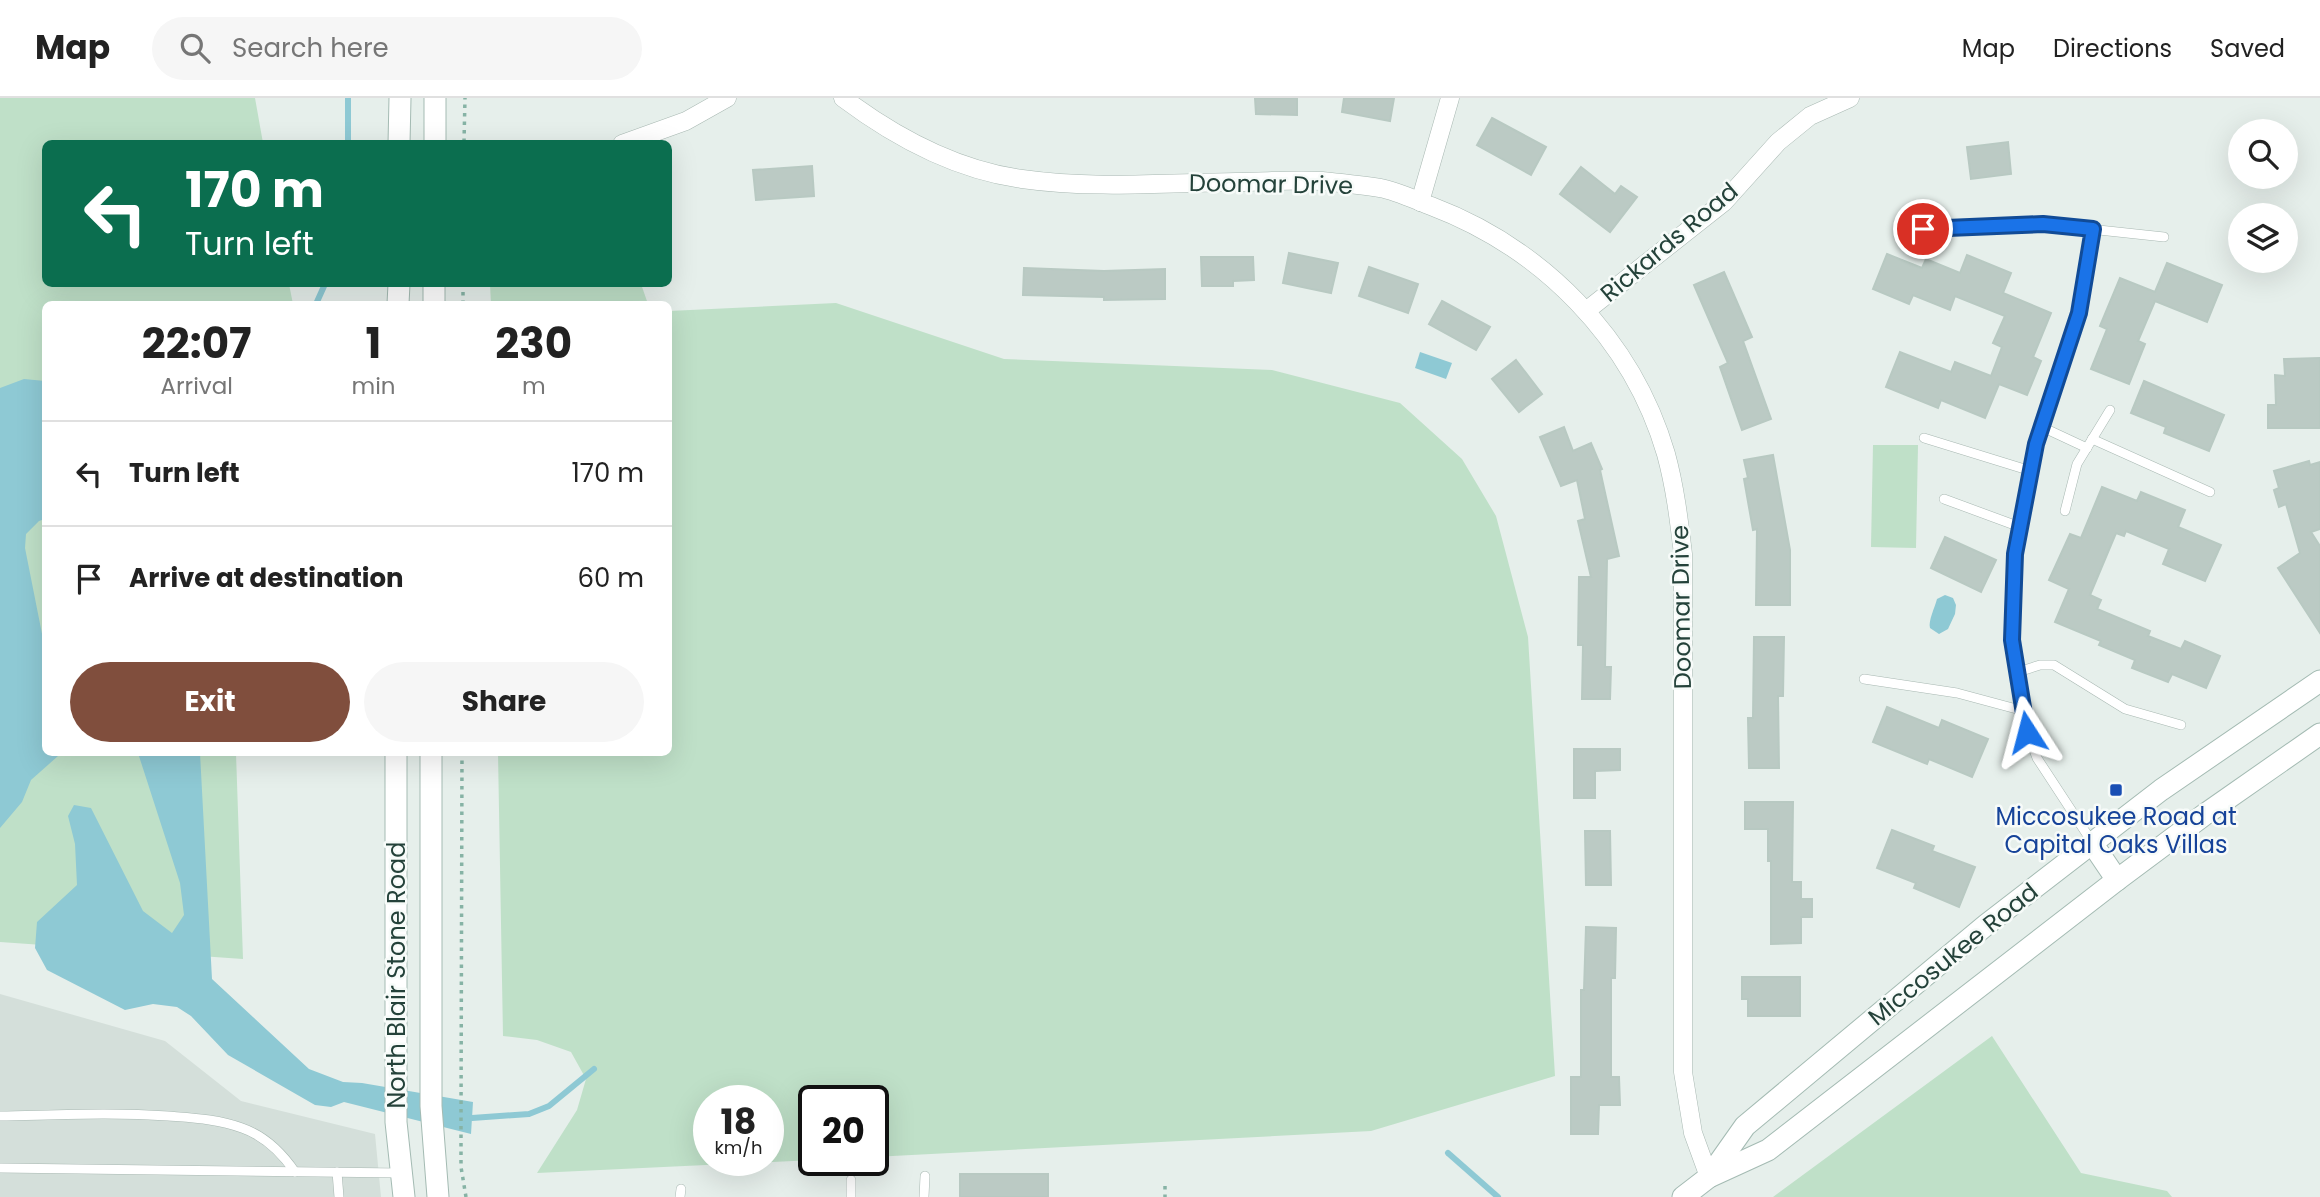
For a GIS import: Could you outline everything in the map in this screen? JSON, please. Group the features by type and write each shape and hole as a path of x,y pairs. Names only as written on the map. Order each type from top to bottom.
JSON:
{"street":[{"path":"435,98 435,140"},
{"path":"633,140 686,121 727,98"},
{"name":"Doomar Drive","path":"843,98 895,133 934,153 978,169 1019,179 1063,184 1320,181 1383,188 1463,219 1514,248 1553,278 1612,341 1643,396 1665,451 1677,499 1683,554 1683,1072 1693,1133 1709,1177"},
{"path":"1420,202 1450,98"},
{"name":"Rickards Road","path":"1586,311 1724,202 1778,142 1810,116 1831,102 1850,98"},
{"path":"400,104 400,140"},
{"path":"400,104 414,140"},
{"name":"Miccosukee Road","path":"1709,1177 1745,1126 1986,925 2161,790 2320,681"},
{"name":"Miccosukee Road","path":"1683,1197 1709,1177 1768,1150 2117,880 2320,734"},
{"name":"North Blair Stone Road","path":"396,756 397,1122 404,1197"},
{"name":"North Blair Stone Road","path":"431,756 430,1105 438,1197"},
{"path":"2092,843 2117,880"},
{"path":"402,1173 436,1174"}],"lane":[{"path":"1900,230 2043,224 2164,237"},
{"path":"2092,843 2037,758 2027,732 2012,640 2015,554 2031,471 2042,427 2079,313 2093,229"},
{"path":"2064,510 2077,464 2109,410"},
{"path":"2042,427 2087,448"},
{"path":"1924,438 2031,471"},
{"path":"2092,439 2210,492"},
{"path":"1944,499 2020,527"},
{"path":"2018,673 2040,665 2054,665 2125,709 2181,725"},
{"path":"1864,680 1957,693 2024,710"},
{"path":"0,1116 132,1114 203,1118 244,1128 270,1143 295,1172"},
{"path":"0,1168 402,1173"},
{"path":"337,1172 339,1197"},
{"path":"924,1197 925,1176"},
{"path":"851,1180 851,1197"}],"path":[{"path":"464,140 465,98"},
{"path":"462,756 461,1167 466,1197"},
{"path":"1165,1186 1166,1197"}],"shaded area":[{"path":"0,994 165,1041 241,1101 375,1134 381,1197 0,1197"}],"green space":[{"path":"0,98 255,98 262,140 42,140 42,287 290,287 292,301 42,301 42,756 236,756 243,959 0,942"},
{"path":"490,287 642,287 647,301 491,301"},
{"path":"836,303 1004,359 1272,370 1400,403 1462,459 1496,516 1528,637 1555,1076 1371,1131 889,1156 889,1085 798,1085 798,1161 784,1161 784,1085 693,1085 693,1166 537,1173 577,1110 586,1079 571,1052 537,1040 503,1036 498,756 672,756 672,311"},
{"path":"1873,445 1918,445 1916,548 1871,547"},
{"path":"1992,1036 2081,1173 2167,1191 2172,1197 1773,1197"}],"water":[{"path":"1420,352 1452,363 1446,379 1415,368"},
{"path":"24,379 42,381 42,520 26,534 25,548 42,634 42,756 58,756 31,780 22,802 0,828 0,388"},
{"path":"1945,595 1953,598 1956,605 1955,614 1948,629 1939,634 1930,628 1930,622 1937,599"},
{"path":"139,756 200,756 212,979 309,1069 343,1082 473,1102 471,1134 344,1102 331,1107 315,1105 228,1055 191,1016 177,1007 153,1004 125,1010 47,970 35,948 37,922 77,885 75,844 68,816 74,805 91,808 143,911 172,933 184,915 180,883"}],"building":[{"path":"1255,98 1297,98 1297,115 1256,114"},
{"path":"1344,98 1394,98 1390,121 1342,112"},
{"path":"1492,118 1546,147 1531,175 1477,145"},
{"path":"2008,142 2011,174 1971,179 1967,147"},
{"path":"812,166 814,196 756,200 753,170"},
{"path":"1581,167 1615,194 1621,186 1637,197 1610,232 1560,194"},
{"path":"1289,253 1338,263 1331,293 1283,283"},
{"path":"1887,254 1922,268 1926,259 1960,273 1967,255 2011,273 2003,293 2051,313 2033,357 2041,361 2027,395 1999,384 1985,418 1941,400 1938,408 1886,387 1900,352 1951,372 1955,362 1991,376 2002,347 1993,343 2005,316 1955,296 1950,310 1913,295 1909,304 1873,289"},
{"path":"1201,257 1253,257 1254,280 1233,281 1233,286 1202,286"},
{"path":"2167,263 2222,285 2207,322 2155,301 2138,341 2145,344 2129,384 2091,369 2107,329 2100,326 2120,278 2155,292"},
{"path":"1369,267 1418,284 1408,313 1359,296"},
{"path":"1024,268 1104,271 1165,269 1165,299 1104,300 1104,297 1023,295"},
{"path":"1724,272 1752,337 1743,341 1771,419 1742,430 1720,367 1728,363 1694,285"},
{"path":"1442,301 1490,327 1476,350 1429,324"},
{"path":"2320,358 2320,428 2268,428 2268,405 2276,405 2275,375 2285,376 2284,359"},
{"path":"1516,360 1542,394 1519,412 1492,379"},
{"path":"2144,381 2224,415 2209,451 2164,433 2166,427 2131,413"},
{"path":"1564,427 1573,451 1591,443 1602,469 1600,470 1619,556 1607,559 1605,667 1611,667 1610,699 1582,699 1583,645 1578,645 1579,577 1591,577 1578,521 1585,519 1577,480 1561,486 1540,437"},
{"path":"1773,455 1790,550 1790,605 1756,605 1757,529 1753,530 1744,479 1748,478 1744,460"},
{"path":"2309,461 2310,465 2320,462 2320,529 2311,532 2320,546 2320,633 2278,568 2300,553 2286,504 2279,507 2274,490 2279,488 2274,471"},
{"path":"2102,487 2137,501 2141,492 2185,510 2178,527 2221,545 2205,581 2163,564 2169,549 2126,531 2124,536 2116,533 2090,595 2101,600 2097,609 2150,631 2148,636 2181,649 2185,641 2220,656 2206,688 2172,674 2168,682 2132,668 2135,660 2099,645 2101,641 2055,622 2069,589 2049,580 2070,534 2081,538"},
{"path":"1945,537 1996,560 1981,592 1931,568"},
{"path":"1754,637 1784,637 1783,696 1778,696 1779,768 1749,768 1748,718 1753,718"},
{"path":"1887,707 1939,728 1942,720 1988,739 1972,777 1929,759 1927,764 1873,742"},
{"path":"1574,749 1620,749 1620,770 1595,771 1595,798 1574,798"},
{"path":"1745,802 1793,802 1792,882 1801,882 1801,899 1812,899 1812,917 1801,917 1801,943 1771,944 1771,861 1768,861 1768,829 1745,829"},
{"path":"1892,830 1934,846 1932,851 1975,867 1959,907 1914,888 1916,883 1877,868"},
{"path":"1585,831 1610,831 1611,885 1586,885"},
{"path":"1586,927 1616,928 1615,978 1611,978 1611,1077 1619,1077 1620,1105 1599,1105 1598,1134 1571,1134 1571,1077 1581,1077 1581,990 1584,990"},
{"path":"1742,977 1800,977 1800,1016 1748,1016 1748,999 1742,999"},
{"path":"960,1174 1048,1174 1048,1197 960,1197"}],"waterway":[{"path":"348,98 348,140"},
{"path":"317,301 324,287"},
{"path":"472,1118 529,1114 549,1106 594,1069"},
{"path":"1448,1153 1498,1197"}],"place":[{"name":"Miccosukee Road at Capital Oaks Villas","path":"2116,790"}],"route":[{"path":"1923,229 2043,224 2093,229 2079,313 2036,444 2015,554 2012,640 2027,732"}]}
